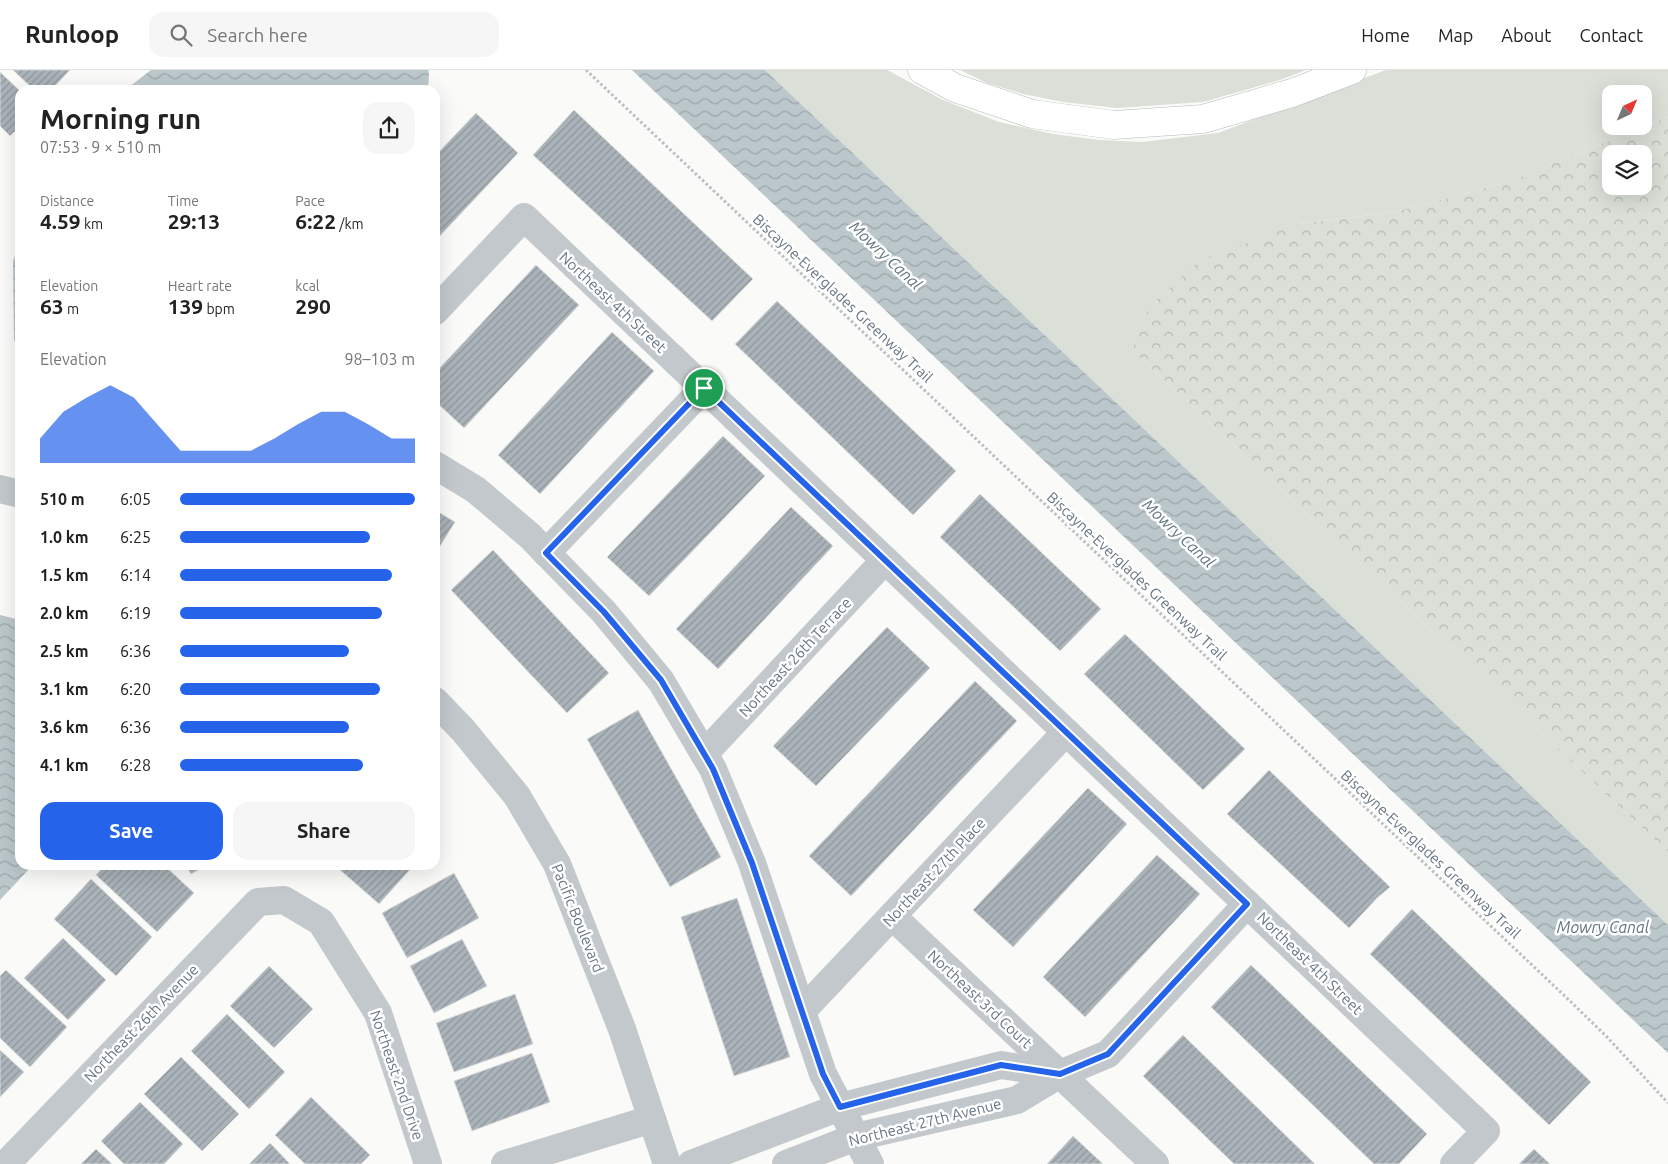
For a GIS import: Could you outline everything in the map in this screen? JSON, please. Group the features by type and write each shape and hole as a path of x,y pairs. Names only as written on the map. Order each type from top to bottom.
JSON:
{"highway":[{"path":"922,70 955,88 1032,114 1114,125 1203,119 1292,93 1352,70"}],"street":[{"name":"Northeast 4th Street","path":"440,307 524,217 1486,1131 1454,1164"},
{"path":"546,553 704,388"},
{"path":"440,468 476,490 530,536 604,612 661,680 713,769 752,863 823,1074 870,1164"},
{"path":"0,489 15,493"},
{"name":"Northeast 26th Terrace","path":"704,754 885,560"},
{"name":"Pacific Boulevard","path":"440,706 463,730 517,796 557,864 622,1029 652,1119 658,1162"},
{"name":"Northeast 27th Place","path":"802,1012 1066,732"},
{"name":"Northeast 26th Avenue","path":"6,1164 258,902 284,900"},
{"name":"Northeast 2nd Drive","path":"284,900 321,922 378,1013 428,1164"},
{"name":"Northeast 27th Avenue","path":"786,1164 856,1137 1017,1100 1060,1074 1108,1054 1247,904"},
{"name":"Northeast 3rd Court","path":"892,916 1155,1164"},
{"path":"691,1164 840,1107 1001,1065 1060,1074"},
{"path":"505,1164 652,1119"}],"path":[{"name":"Biscayne-Everglades Greenway Trail","path":"586,70 1570,1001 1607,1037 1668,1103"}],"green space":[{"path":"765,70 887,70 943,100 999,122 1053,134 1099,140 1142,142 1218,133 1386,70 1668,70 1668,117 1652,124 1652,85 1602,85 1602,135 1624,135 1508,182 1395,212 1299,224 1132,350 1668,852 1668,925"},
{"path":"960,70 1306,70 1280,80 1203,102 1117,108 1063,102 1023,94 987,83"},
{"path":"1668,117 1668,852 1132,350 1149,307 1200,260 1299,224 1395,212 1508,182 1624,135 1652,135 1652,124"}],"water":[{"path":"151,70 428,70 429,73 428,85 132,85"},
{"name":"Mowry Canal","path":"632,70 765,70 1668,925 1668,1053"},
{"path":"15,256 15,342 14,340 13,261"},
{"path":"0,615 15,619 15,870 28,870 0,900"}],"building":[{"path":"13,70 70,70 56,85 29,85"},
{"path":"0,72 15,86 15,131 10,136 0,126"},
{"path":"574,110 753,279 712,321 533,155"},
{"path":"476,113 518,153 440,236 440,151"},
{"path":"536,265 579,305 464,428 440,406 440,368"},
{"path":"777,301 956,471 913,515 735,344"},
{"path":"612,332 654,371 540,494 498,455"},
{"path":"723,436 765,476 649,596 607,557"},
{"path":"980,494 1101,609 1060,651 940,537"},
{"path":"791,507 833,546 718,669 676,629"},
{"path":"440,513 455,522 440,546"},
{"path":"493,550 609,673 567,713 451,590"},
{"path":"887,627 930,668 816,786 773,746"},
{"path":"1125,634 1245,749 1203,790 1084,674"},
{"path":"975,681 1017,721 851,896 809,856"},
{"path":"638,710 721,857 670,887 587,739"},
{"path":"1269,770 1390,887 1349,928 1227,814"},
{"path":"1088,788 1127,824 1013,947 973,910"},
{"path":"1157,855 1200,894 1085,1017 1043,977"},
{"path":"100,870 169,870 194,893 157,932 96,875"},
{"path":"189,870 198,870 191,874"},
{"path":"340,870 410,870 379,904"},
{"path":"454,873 479,918 407,958 382,913"},
{"path":"91,879 152,937 116,976 54,919"},
{"path":"737,898 790,1057 734,1076 681,917"},
{"path":"1412,909 1591,1082 1549,1125 1370,954"},
{"path":"63,938 106,980 68,1020 24,978"},
{"path":"462,939 487,986 434,1013 410,966"},
{"path":"1251,965 1427,1134 1399,1164 1374,1164 1211,1007"},
{"path":"269,966 313,1009 274,1048 230,1006"},
{"path":"6,970 67,1027 30,1067 0,1038 0,976"},
{"path":"515,994 533,1044 454,1072 436,1023"},
{"path":"227,1014 285,1072 249,1109 191,1051"},
{"path":"1183,1035 1315,1164 1234,1164 1143,1076"},
{"path":"0,1050 24,1072 0,1097"},
{"path":"532,1053 550,1102 472,1131 454,1081"},
{"path":"181,1057 239,1114 202,1151 144,1094"},
{"path":"311,1097 370,1155 361,1164 305,1164 275,1135"},
{"path":"140,1102 183,1144 164,1164 124,1164 101,1141"},
{"path":"1073,1136 1103,1164 1047,1164"},
{"path":"270,1143 290,1164 249,1164"},
{"path":"96,1149 112,1164 81,1164"},
{"path":"1534,1149 1550,1164 1519,1164"}],"route":[{"path":"704,388 1247,904 1108,1054 1060,1074 1001,1065 840,1107 823,1074 752,863 713,769 661,680 604,612 546,553 704,388"}]}
